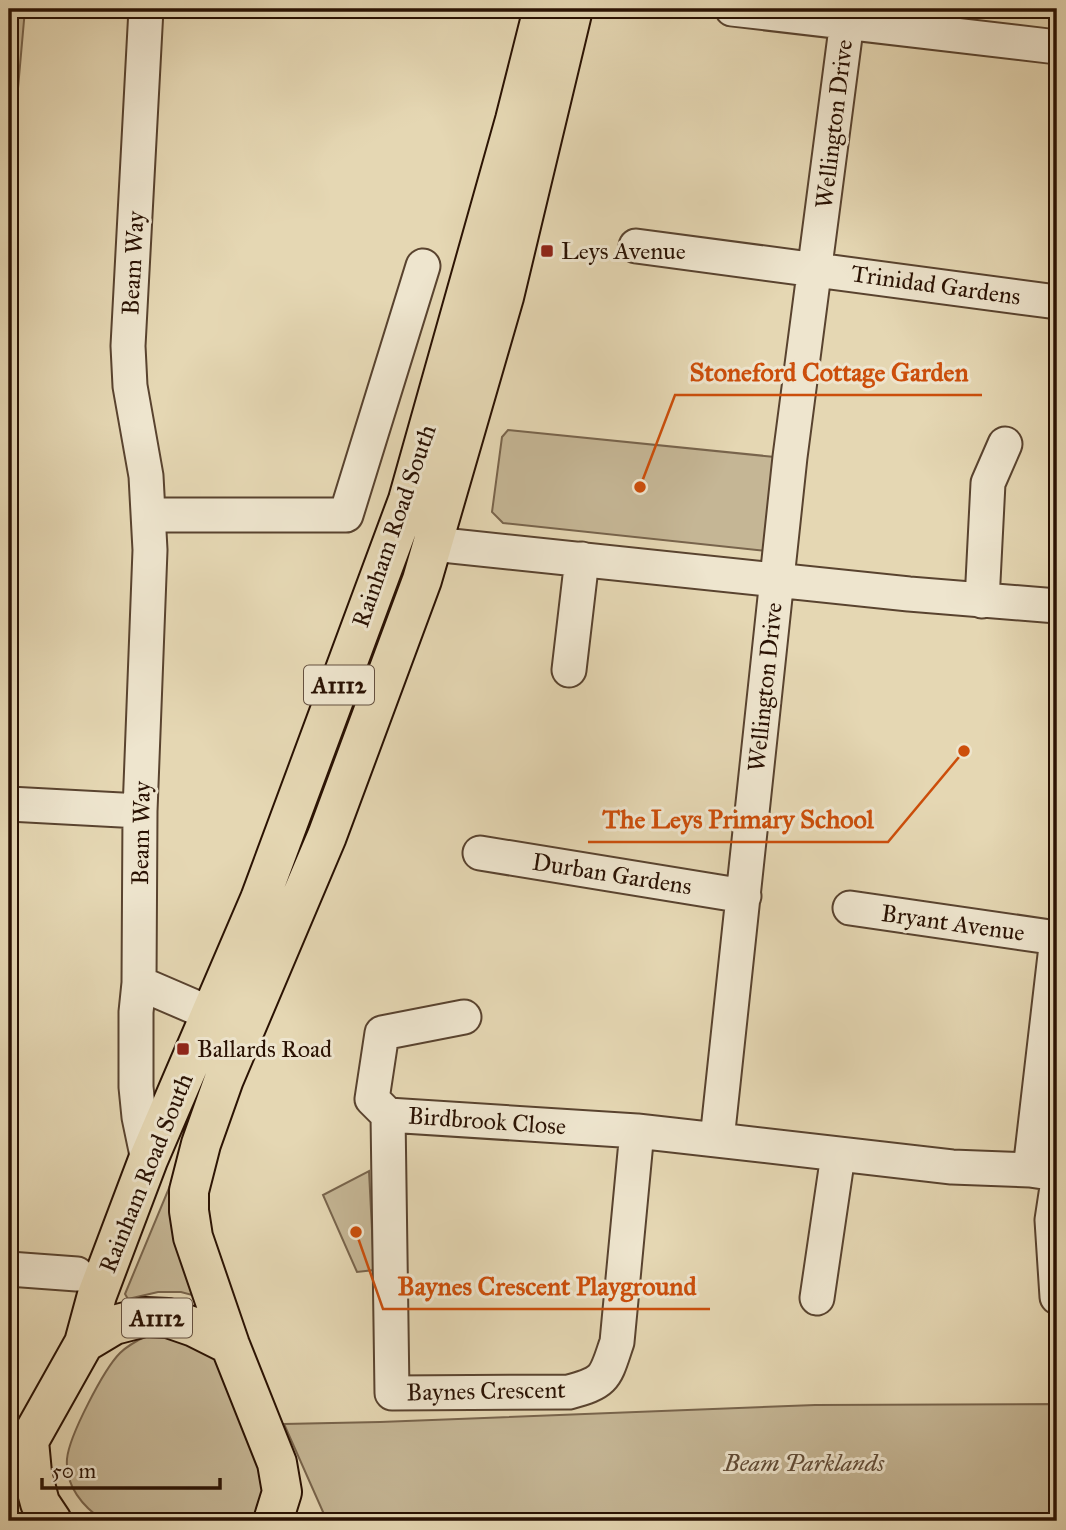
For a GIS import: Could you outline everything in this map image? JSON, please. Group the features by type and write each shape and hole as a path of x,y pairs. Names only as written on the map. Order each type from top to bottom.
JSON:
{"main road":[{"name":"Rainham Road South","path":"230,1345 193,1237 189,1211 189,1191 226,1025 260,899 408,500 543,9"},
{"name":"Rainham Road South","path":"84,1343 97,1295 148,1160 226,1025 327,836 378,702 433,544 465,425 504,297 573,9"},
{"path":"396,534 433,544"},
{"name":"A1112","path":"52,1521 40,1503 32,1473 19,1449 84,1343 114,1325 145,1317 168,1318 194,1326 230,1345 277,1463 285,1511"}],"street":[{"name":"Beam Way","path":"146,9 128,346 130,386 146,476 150,550 140,811 139,983 136,1012 136,1087 148,1160"},
{"path":"732,9 1057,47"},
{"name":"Wellington Drive","path":"717,1139 776,579 847,21"},
{"name":"Trinidad Gardens","path":"636,246 1057,302"},
{"path":"149,515 346,516 423,266"},
{"path":"982,601 988,483 1004,444"},
{"path":"433,544 1057,607"},
{"path":"569,670 582,559"},
{"path":"9,804 140,811"},
{"name":"Durban Gardens","path":"480,853 744,896"},
{"name":"Bryant Avenue","path":"850,908 1057,938"},
{"path":"1057,938 1048,1177 1057,1297"},
{"path":"139,983 226,1025"},
{"name":"Birdbrook Close","path":"464,1017 382,1033 372,1099 388,1115 637,1131 717,1139"},
{"name":"Baynes Crescent","path":"388,1115 392,1393 569,1392 589,1387 606,1375 617,1342 637,1131"},
{"path":"717,1139 1048,1177"},
{"path":"817,1298 838,1155"},
{"path":"9,1269 77,1274"}],"green space":[{"path":"9,9 25,9 9,190"},
{"path":"508,430 785,458 766,551 503,523 492,512 502,437"},
{"path":"221,1063 191,1174 207,1299 181,1292 158,1292 128,1299 125,1294"},
{"path":"369,1171 374,1270 357,1272 323,1195"},
{"path":"148,1335 205,1340 276,1471 270,1521 104,1521 77,1495 69,1478 67,1459 80,1420 113,1361 126,1348"},
{"name":"Beam Parklands","path":"1057,1404 1057,1521 327,1521 284,1424 815,1405"}],"place":[{"name":"Leys Avenue","path":"547,251"},
{"name":"Stoneford Cottage Garden","path":"640,487"},
{"name":"The Leys Primary School","path":"964,751"},
{"name":"Ballards Road","path":"183,1049"},
{"name":"Baynes Crescent Playground","path":"356,1232"}]}
